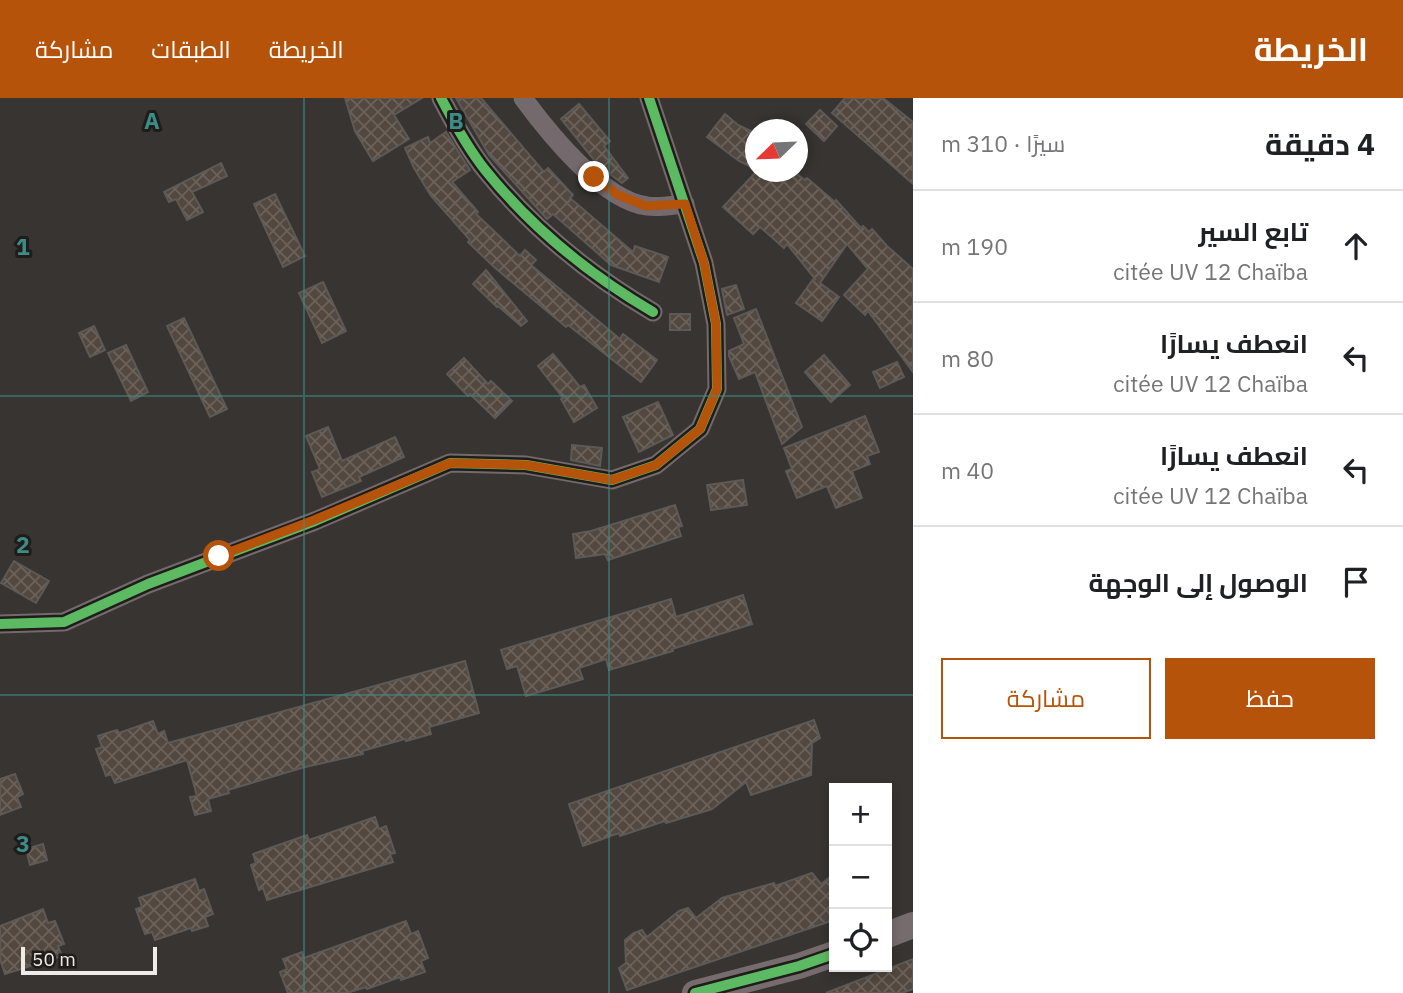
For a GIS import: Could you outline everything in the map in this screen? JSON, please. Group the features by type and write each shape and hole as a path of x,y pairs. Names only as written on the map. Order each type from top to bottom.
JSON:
{"street":[{"path":"441,98 484,169 538,227 587,268 653,312"},
{"path":"523,98 550,134 594,177 618,195 646,206 685,204"},
{"path":"0,624 64,622 148,584 314,520 450,463 526,465 612,480 656,465 700,429 717,389 716,324 704,263 649,98"},
{"path":"892,933 913,925"},
{"path":"695,993 829,956"}],"building":[{"path":"345,98 422,98 394,115 409,139 373,161 355,131"},
{"path":"456,98 481,98 544,172 548,168 573,195 570,198 633,252 635,246 668,257 659,282 611,265 553,214 547,219 489,155"},
{"path":"845,98 883,98 913,122 913,184 832,113"},
{"path":"579,104 610,141 604,146 628,178 622,183 599,166 561,119"},
{"path":"820,110 837,126 824,141 808,126 808,122"},
{"path":"725,114 745,128 745,164 739,161 707,137"},
{"path":"446,132 470,170 452,182 478,212 476,214 520,256 525,250 536,260 531,265 620,339 623,334 657,360 641,382 568,325 566,327 494,267 468,242 470,240 431,196 405,148 428,137 430,143"},
{"path":"221,163 227,176 192,192 203,212 187,220 176,199 169,202 164,192"},
{"path":"808,179 835,202 836,200 861,228 863,226 869,232 872,229 913,269 913,372 868,311 865,315 844,295 868,269 847,244 820,283 839,297 822,321 796,303 814,278 816,280 787,244 784,248 760,227 753,234 723,207 747,182 808,182"},
{"path":"275,194 305,256 283,267 254,204"},
{"path":"486,270 527,321 521,326 473,284"},
{"path":"323,282 346,331 322,343 299,293"},
{"path":"736,285 744,309 727,315 722,289"},
{"path":"756,309 802,427 782,444 755,372 739,379 729,356 729,351 744,344 734,318"},
{"path":"670,314 690,314 690,330 670,330"},
{"path":"184,318 227,409 210,417 167,326"},
{"path":"94,326 105,350 90,357 79,333"},
{"path":"126,345 148,392 131,401 108,353"},
{"path":"553,354 580,387 584,385 597,408 574,422 561,399 563,398 538,366"},
{"path":"824,355 850,385 831,402 805,372"},
{"path":"464,358 488,384 491,381 512,401 495,418 447,374"},
{"path":"897,362 904,377 880,388 873,372"},
{"path":"658,402 673,435 639,452 623,417"},
{"path":"865,416 879,452 867,456 870,464 852,471 862,498 836,508 827,486 797,498 786,471 792,469 784,448"},
{"path":"328,427 342,461 395,437 404,457 359,477 361,481 322,497 312,472 320,469 306,436"},
{"path":"572,445 602,448 600,466 571,460"},
{"path":"743,480 747,505 711,510 707,485"},
{"path":"675,505 682,526 678,527 681,536 608,560 605,554 576,558 573,534"},
{"path":"14,561 49,581 36,603 1,583"},
{"path":"743,595 752,624 609,670 606,659 579,668 583,679 526,696 517,666 507,669 501,650 671,599 676,617"},
{"path":"465,661 479,713 429,727 431,734 228,790 229,793 208,799 211,811 195,815 190,797 197,796 187,760 115,783 111,774 106,776 96,749 102,747 98,736 117,730 119,733 153,721 158,734 164,731 168,743"},
{"path":"814,720 820,738 812,743 811,775 751,795 746,782 712,809 620,836 619,833 583,846 569,804"},
{"path":"15,774 23,794 17,797 21,807 0,815 0,779"},
{"path":"375,817 379,829 386,826 395,853 390,854 393,862 267,900 263,888 259,890 251,865 256,863 253,854 307,835 309,840"},
{"path":"43,844 47,860 30,865 26,849"},
{"path":"812,873 821,884 829,878 829,922 627,990 619,968 626,963 625,940 634,933 642,930 647,937 679,911 688,908 696,918 722,898 774,883 775,886"},
{"path":"195,879 199,891 204,889 213,914 205,917 208,926 192,931 191,928 155,940 152,932 145,934 136,909 142,907 139,898"},
{"path":"43,909 48,923 55,921 64,944 58,946 62,956 5,974 0,959 0,926"},
{"path":"406,921 411,934 418,931 428,958 421,961 425,972 347,993 288,993 280,972 287,969 283,959 302,952 304,958"},
{"path":"913,959 913,989 902,993 826,993 880,972 892,972 892,967"}],"cycle path":[{"path":"441,98 479,163 523,212 585,266 653,312"},
{"path":"0,624 64,622 148,584 315,521 450,463 526,465 612,480 656,465 700,429 717,389 716,324 704,263 649,98"},
{"path":"695,993 829,956"}],"route":[{"path":"219,556 450,463 526,465 612,480 656,465 700,429 717,389 716,324 704,263 685,204 646,206 618,195 594,177"}]}
